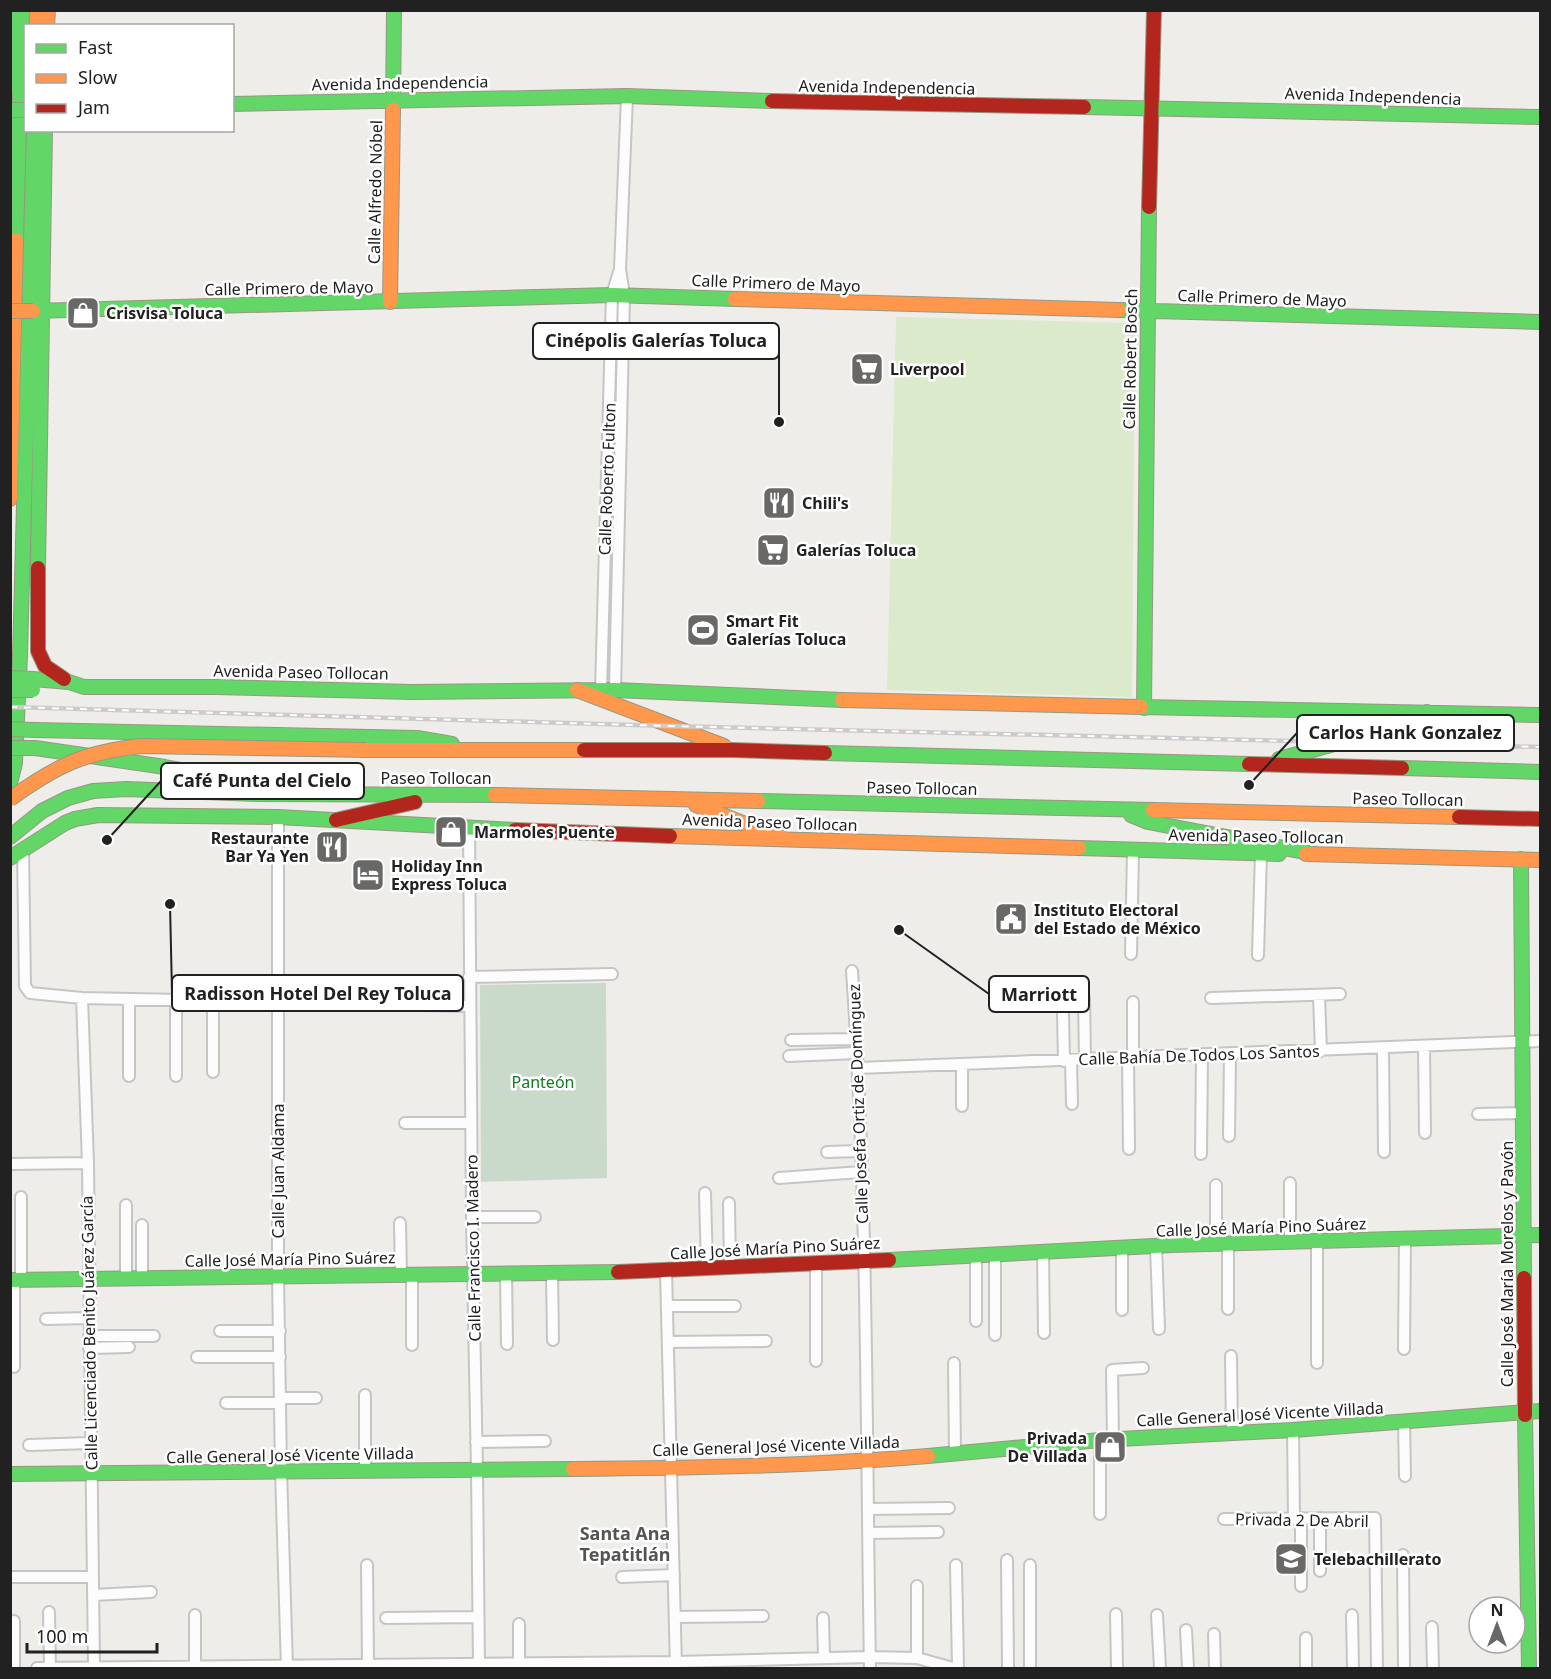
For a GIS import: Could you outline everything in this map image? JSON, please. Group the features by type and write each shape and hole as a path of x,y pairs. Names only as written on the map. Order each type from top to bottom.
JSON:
{"main road":[{"path":"10,87 12,10"},
{"path":"10,499 22,10"},
{"name":"Calle Alfredo Nóbel","path":"390,302 394,10"},
{"name":"Calle Robert Bosch","path":"1144,708 1147,311 1154,10"},
{"name":"Avenida Independencia","path":"234,104 627,96 828,103 1290,110 1540,117"},
{"path":"10,783 15,763 20,655 34,132"},
{"path":"45,132 37,310 37,645 39,656 45,666 69,682"},
{"name":"Calle Primero de Mayo","path":"11,311 618,295 1540,322"},
{"path":"10,678 33,684 84,687"},
{"name":"Avenida Paseo Tollocan","path":"33,684 69,682 84,687 215,687 412,692 608,690 883,702 1540,715"},
{"path":"10,690 33,684"},
{"path":"577,690 732,750"},
{"path":"1253,765 1416,722 1427,712"},
{"path":"10,729 417,738 467,748"},
{"path":"10,799 47,772 68,761 90,753 115,748 141,746 366,750 467,748"},
{"path":"10,748 34,748 165,767 303,795"},
{"name":"Paseo Tollocan","path":"467,748 732,750 1540,772"},
{"path":"10,837 42,811 68,798 93,791 126,789 303,795"},
{"path":"336,820 449,794"},
{"name":"Paseo Tollocan","path":"303,795 449,794 1540,819"},
{"path":"682,800 785,839"},
{"path":"1118,808 1148,822 1315,854"},
{"name":"Avenida Paseo Tollocan","path":"10,858 65,823 98,815 278,817 469,828 785,839 1540,860"},
{"name":"Calle José María Morelos y Pavón","path":"1521,860 1529,1668"},
{"name":"Calle José María Pino Suárez","path":"15,1280 666,1271 1221,1243 1540,1234"},
{"name":"Calle General José Vicente Villada","path":"10,1474 671,1468 868,1461 1106,1440 1293,1430 1540,1412"}],"street":[{"name":"Calle Roberto Fulton","path":"608,690 618,295 627,96"},
{"name":"Calle Juan Aldama","path":"278,817 278,1275 287,1667"},
{"name":"Calle Francisco I. Madero","path":"469,828 469,1006 479,1666"},
{"path":"22,849 26,989 33,993 82,998 469,1006"},
{"path":"1131,954 1134,850"},
{"path":"1258,955 1261,853"},
{"name":"Calle Josefa Ortiz de Domínguez","path":"852,970 857,1039 865,1260 870,1668"},
{"path":"469,977 612,974"},
{"path":"1210,998 1340,994"},
{"path":"1319,996 1321,1051"},
{"path":"1084,997 1085,1060"},
{"name":"Calle Licenciado Benito Juárez García","path":"82,998 88,1164 94,1668"},
{"path":"129,999 129,1076"},
{"path":"176,1000 176,1076"},
{"path":"213,1000 213,1072"},
{"path":"1129,1149 1133,1002"},
{"path":"1064,1014 1072,1104"},
{"path":"790,1040 857,1039"},
{"name":"Calle Bahía De Todos Los Santos","path":"858,1068 1540,1041"},
{"path":"1424,1047 1425,1132"},
{"path":"1383,1048 1384,1152"},
{"path":"789,1056 857,1053"},
{"path":"1201,1154 1202,1054"},
{"path":"1229,1136 1230,1054"},
{"path":"962,1065 962,1106"},
{"path":"1478,1114 1523,1113"},
{"path":"405,1123 471,1123"},
{"path":"827,1152 861,1151"},
{"path":"10,1164 88,1164"},
{"path":"779,1178 861,1172"},
{"path":"1290,1183 1290,1242"},
{"path":"1216,1185 1228,1309"},
{"path":"705,1193 707,1269"},
{"path":"14,1367 15,1280 21,1197"},
{"path":"729,1203 730,1268"},
{"path":"126,1205 126,1278"},
{"path":"472,1218 535,1217"},
{"path":"400,1223 412,1345"},
{"path":"142,1225 142,1278"},
{"path":"1404,1349 1405,1239"},
{"path":"1317,1241 1317,1363"},
{"path":"1156,1246 1159,1329"},
{"path":"1122,1248 1122,1310"},
{"path":"1043,1252 1044,1333"},
{"path":"994,1335 995,1254"},
{"path":"976,1255 976,1321"},
{"path":"816,1263 816,1361"},
{"path":"666,1271 676,1665"},
{"path":"552,1273 553,1340"},
{"path":"506,1274 507,1344"},
{"path":"667,1306 735,1306"},
{"path":"46,1319 89,1318"},
{"path":"220,1331 280,1331"},
{"path":"89,1336 154,1336"},
{"path":"668,1342 766,1341"},
{"path":"89,1348 129,1347"},
{"path":"1231,1356 1232,1433"},
{"path":"197,1357 280,1357"},
{"path":"954,1363 955,1452"},
{"path":"1100,1514 1112,1370 1143,1368"},
{"path":"365,1395 365,1470"},
{"path":"226,1403 316,1398"},
{"path":"1404,1422 1405,1476"},
{"path":"1293,1430 1301,1586"},
{"path":"476,1442 545,1441"},
{"path":"29,1445 90,1443"},
{"path":"869,1509 949,1508"},
{"name":"Privada 2 De Abril","path":"1224,1519 1371,1517 1376,1520 1377,1668"},
{"path":"1320,1518 1320,1571"},
{"path":"869,1533 938,1532"},
{"path":"1403,1556 1404,1668"},
{"path":"1007,1560 1008,1668"},
{"path":"37,1668 479,1666 519,1663 578,1666 676,1665 824,1657 869,1657 917,1658 956,1668 956,1565"},
{"path":"1030,1565 1030,1668"},
{"path":"368,1566 368,1665"},
{"path":"622,1577 674,1575"},
{"path":"11,1577 92,1576"},
{"path":"917,1586 917,1658"},
{"path":"93,1595 151,1592"},
{"path":"49,1612 50,1668"},
{"path":"1116,1614 1117,1668"},
{"path":"1157,1615 1160,1668"},
{"path":"1352,1615 1353,1668"},
{"path":"195,1616 195,1667"},
{"path":"675,1617 763,1616"},
{"path":"386,1618 478,1617"},
{"path":"823,1618 824,1657"},
{"path":"14,1621 14,1668"},
{"path":"519,1624 519,1663"},
{"path":"1432,1627 1433,1668"},
{"path":"1186,1630 1188,1668"},
{"path":"1214,1634 1215,1668"},
{"path":"1305,1668 1306,1638"}],"green space":[{"path":"896,317 1135,323 1132,697 887,690"},
{"name":"Panteón","path":"606,983 607,1178 481,1182 480,985"}],"railway":[{"path":"10,707 1540,747"}],"traffic: fast":[{"path":"10,87 12,10"},
{"path":"16,240 22,10"},
{"path":"393,110 394,10"},
{"path":"234,104 627,96 772,101"},
{"path":"1084,107 1540,117"},
{"path":"13,110 24,110"},
{"path":"10,783 15,763 20,655 34,132"},
{"path":"38,568 45,132"},
{"path":"1144,708 1149,207"},
{"path":"33,311 612,295 735,299"},
{"path":"1119,310 1540,322"},
{"path":"10,678 33,679"},
{"path":"33,679 69,682 84,687 215,687 412,692 615,690 842,700"},
{"path":"10,690 33,690"},
{"path":"1141,707 1540,715"},
{"path":"1279,759 1416,722 1427,712"},
{"path":"10,729 35,730"},
{"path":"35,730 417,738 452,744"},
{"path":"10,748 35,748"},
{"path":"35,748 165,767 274,788"},
{"path":"825,753 1249,764"},
{"path":"1402,768 1540,772"},
{"path":"10,837 42,811 68,798 93,791 126,789 259,794 495,795"},
{"path":"758,801 1153,810"},
{"path":"10,858 65,823 98,815 278,817 515,830"},
{"path":"1131,815 1148,822 1315,854"},
{"path":"1079,848 1279,854"},
{"path":"1521,859 1524,1278"},
{"path":"889,1260 1172,1245 1540,1235"},
{"path":"10,1280 618,1272"},
{"path":"928,1456 1100,1440 1293,1430 1540,1411"},
{"path":"1525,1415 1529,1668"},
{"path":"10,1474 573,1469"}],"traffic: slow":[{"path":"37,10 37,24"},
{"path":"47,24 48,10"},
{"path":"390,302 393,110"},
{"path":"10,499 16,240"},
{"path":"735,299 1119,310"},
{"path":"12,311 33,311"},
{"path":"577,690 724,746"},
{"path":"842,700 1141,707"},
{"path":"10,799 71,762 103,752 141,746 366,750"},
{"path":"366,750 584,750"},
{"path":"495,795 758,801"},
{"path":"696,805 785,839"},
{"path":"1153,810 1459,817"},
{"path":"670,836 1079,848"},
{"path":"1306,854 1540,860"},
{"path":"573,1469 750,1466 928,1456"}],"traffic: jam":[{"path":"1149,207 1154,10"},
{"path":"772,101 1084,107"},
{"path":"38,568 38,651 45,666 64,679"},
{"path":"584,750 732,750 825,753"},
{"path":"1249,764 1402,768"},
{"path":"336,820 415,802"},
{"path":"1459,817 1540,819"},
{"path":"515,830 670,836"},
{"path":"618,1272 889,1260"},
{"path":"1524,1278 1525,1415"}],"place":[{"name":"Crisvisa Toluca","path":"83,313"},
{"name":"Liverpool","path":"867,369"},
{"name":"Cinépolis Galerías Toluca","path":"779,422"},
{"name":"Chili's","path":"779,503"},
{"name":"Galerías Toluca","path":"773,550"},
{"name":"Smart Fit Galerías Toluca","path":"703,630"},
{"name":"Carlos Hank Gonzalez","path":"1249,785"},
{"name":"Marmoles Puente","path":"451,832"},
{"name":"Café Punta del Cielo","path":"107,840"},
{"name":"Restaurante Bar Ya Yen","path":"332,847"},
{"name":"Holiday Inn Express Toluca","path":"368,875"},
{"name":"Radisson Hotel Del Rey Toluca","path":"170,904"},
{"name":"Instituto Electoral del Estado de México","path":"1011,919"},
{"name":"Marriott","path":"899,930"},
{"name":"Privada De Villada","path":"1110,1447"},
{"name":"Telebachillerato","path":"1291,1559"}],"district":[{"name":"Santa Ana Tepatitlán","path":"625,1543"}]}
